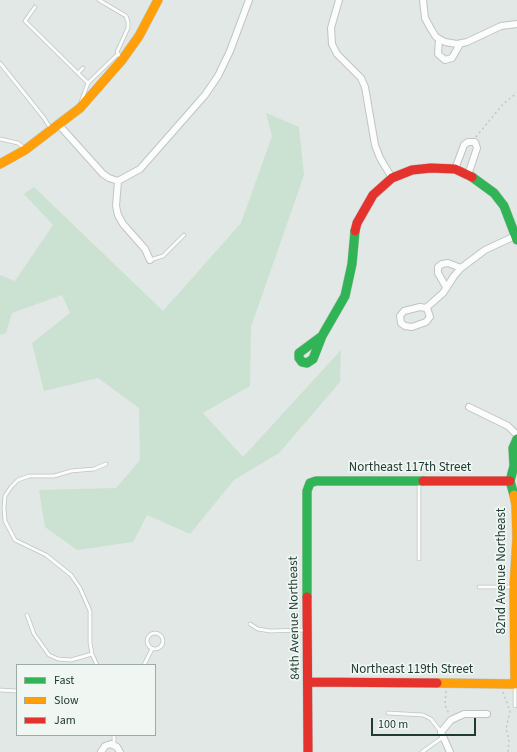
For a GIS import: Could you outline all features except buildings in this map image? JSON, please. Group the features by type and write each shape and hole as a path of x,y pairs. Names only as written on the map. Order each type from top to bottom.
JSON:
{"street":[{"path":"0,164 25,150 80,108 108,78 120,57 139,36 158,0"},
{"path":"55,128 109,178 118,181 140,169 205,95 218,76 230,51 248,0"},
{"path":"339,0 331,28 332,44 337,54 361,78 365,87 375,145 380,158 392,178"},
{"path":"423,0 425,18 431,29 439,39 448,43 460,44 501,26 517,24"},
{"path":"439,39 438,54 444,60 452,58 460,44"},
{"path":"455,169 464,145 468,142 475,142 477,148 468,175"},
{"path":"322,336 345,296 352,264 357,223 373,195 392,178 412,170 431,168 455,169 486,186 504,206 516,238 485,250 461,268 443,293 426,308"},
{"path":"118,181 116,195 118,215 123,224 145,249 150,260"},
{"path":"446,287 438,273 438,267 442,264 448,263 461,268"},
{"path":"420,307 426,308 430,317 423,324 409,327 401,323 400,316 404,311 420,307"},
{"path":"469,407 508,426 517,435"},
{"name":"82nd Avenue Northeast","path":"516,684 514,586 516,575 517,538 516,505 510,481 514,466 513,448 517,439"},
{"name":"Northeast 117th Street","path":"310,484 316,481 510,481"},
{"name":"84th Avenue Northeast","path":"308,752 307,491 310,484"},
{"name":"Northeast 119th Street","path":"308,682 516,684"},
{"path":"450,752 442,734 451,720 464,714 487,714"},
{"path":"101,752 105,746 114,745 120,752"}],"lane":[{"path":"80,108 88,83 120,57 119,46 128,28 126,16 99,0"},
{"path":"35,7 24,20 88,83"},
{"path":"0,63 44,118 55,128"},
{"path":"78,73 83,68"},
{"path":"0,139 18,143 25,150"},
{"path":"150,260 163,256 184,235"},
{"path":"97,664 92,654 90,611 80,588 71,575 46,555 15,540 5,521 5,496 10,487 18,480 29,476 54,476 71,471 94,469 106,464"},
{"path":"419,481 419,559"},
{"path":"479,588 514,586"},
{"path":"28,615 34,634 49,655 58,660 71,660 92,654"},
{"path":"250,624 258,629 270,631 308,630"},
{"path":"157,633 163,640 162,645 158,648 152,649 148,645 148,637 157,633"},
{"path":"144,664 152,649"},
{"name":"82nd Avenue Northeast","path":"515,706 516,684"},
{"path":"0,690 16,691"},
{"path":"388,713 423,715 431,719 442,734 422,752"},
{"path":"114,736 114,745"}],"path":[{"path":"475,137 503,104 517,93"},
{"path":"502,688 510,711 506,728 508,752"},
{"path":"446,691 447,712 451,716"}],"green space":[{"path":"266,113 299,127 304,175 251,327 250,386 203,413 243,457 341,350 340,382 279,453 234,480 190,534 147,515 133,542 77,550 45,527 39,490 116,488 140,460 139,408 98,378 44,391 32,343 70,313 62,295 12,313 6,333 0,335 0,275 15,281 53,225 24,194 34,187 163,311 241,223 272,136"}],"traffic: fast":[{"path":"472,177 494,193 504,206 517,240"},
{"path":"322,336 299,353 299,358 302,362 307,363 313,359 322,336 345,296 352,264 355,231"},
{"path":"514,495 510,481 514,466 513,448 517,439"},
{"path":"307,597 307,491 310,483 316,481 423,481"}],"traffic: slow":[{"path":"0,164 25,150 80,108 122,60 139,36 158,0"},
{"path":"437,683 515,684 514,587 517,538 516,505 514,495"}],"traffic: jam":[{"path":"355,231 357,223 373,195 392,178 412,170 431,168 455,169 472,177"},
{"path":"423,481 510,481"},
{"path":"307,597 308,752"},
{"path":"308,682 437,683"}]}
